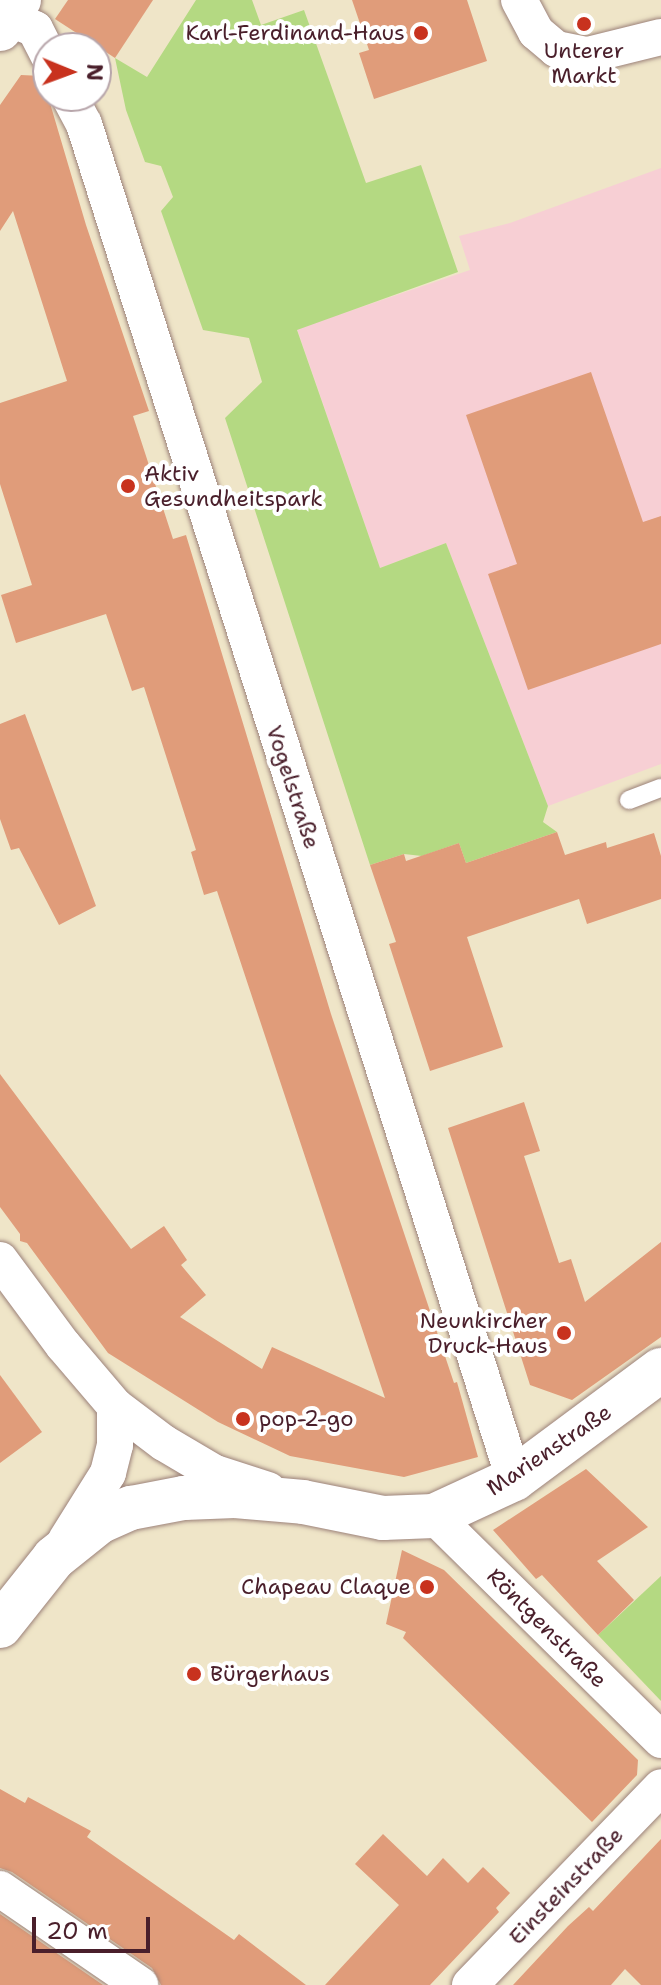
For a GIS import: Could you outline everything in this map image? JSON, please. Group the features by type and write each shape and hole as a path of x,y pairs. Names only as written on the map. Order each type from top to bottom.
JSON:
{"street":[{"path":"519,0 536,32 556,49 588,55 661,37"},
{"path":"9,16 36,32"},
{"name":"Vogelstraße","path":"78,112 84,124 514,1479"},
{"name":"Marienstraße","path":"0,1260 63,1345 115,1406 164,1443 215,1473 303,1502 383,1518 434,1516 514,1479 661,1370"},
{"path":"0,1626 54,1558 108,1473 115,1445 115,1406"},
{"path":"54,1558 99,1522 131,1508 184,1498 235,1496 303,1502"},
{"name":"Röntgenstraße","path":"434,1516 661,1740"},
{"name":"Einsteinstraße","path":"470,1985 661,1787"},
{"path":"0,1889 140,1985"}],"lane":[{"path":"629,800 661,788"}],"shaded area":[{"path":"661,168 661,764 548,806 446,543 380,568 297,329 470,270 459,236 510,223"}],"green space":[{"path":"196,0 252,0 261,25 304,10 366,183 421,165 458,272 297,330 380,568 446,543 548,806 543,822 557,832 466,863 459,843 422,856 404,854 370,865 225,418 262,382 249,338 203,330 161,211 173,197 161,166 145,162 126,110 115,58 147,77"},
{"path":"661,1576 661,1701 598,1635"}],"building":[{"path":"68,0 153,0 115,58 112,56 112,32 75,32 55,19"},
{"name":"Karl-Ferdinand-Haus","path":"352,0 467,0 487,61 374,99 359,53 369,50"},
{"path":"21,75 32,76 32,112 53,112 86,225 149,411 133,416 173,539 186,535 331,1014 454,1383 457,1382 478,1457 404,1477 290,1456 218,1422 108,1353 27,1243 20,1241 20,1234 0,1207 0,1074 131,1249 164,1226 187,1260 181,1265 206,1295 180,1317 262,1369 272,1347 385,1398 217,891 204,895 191,852 196,850 144,687 132,691 106,614 16,643 1,595 32,585 0,484 0,403 67,381 13,211 0,231 0,105"},
{"path":"591,372 643,522 661,516 661,644 528,690 488,574 517,564 466,415"},
{"path":"25,714 96,906 59,925 19,848 11,850 0,819 0,724"},
{"path":"557,832 565,855 606,842 607,848 654,833 661,856 661,899 587,924 579,899 467,937 503,1047 430,1071 389,944 396,942 370,865 404,854 406,861 459,843 466,863"},
{"path":"524,1102 540,1151 524,1156 559,1263 571,1259 585,1302 661,1242 661,1337 572,1400 530,1385 448,1128"},
{"path":"0,1375 42,1432 0,1463"},
{"path":"586,1469 648,1527 597,1561 634,1600 598,1635 542,1575 536,1579 493,1530"},
{"path":"402,1550 444,1570 638,1760 637,1775 592,1822 403,1638 406,1632 386,1624"},
{"path":"0,1789 25,1803 28,1797 91,1831 87,1837 234,1940 239,1934 306,1985 161,1985 152,1968 12,1872 0,1868"},
{"path":"383,1834 427,1876 443,1858 468,1883 483,1867 510,1893 496,1908 499,1912 430,1985 325,1985 399,1905 355,1864"},
{"path":"661,1839 661,1985 641,1985 625,1969 611,1985 513,1985 568,1926 589,1907 593,1911"},
{"path":"0,1914 103,1985 0,1985"}],"place":[{"name":"Unterer Markt","path":"584,24"},
{"name":"Karl-Ferdinand-Haus","path":"421,33"},
{"name":"Aktiv Gesundheitspark","path":"128,486"},
{"name":"Neunkircher Druck-Haus","path":"564,1333"},
{"name":"pop-2-go","path":"243,1419"},
{"name":"Chapeau Claque","path":"427,1587"},
{"name":"Bürgerhaus","path":"194,1674"}]}
